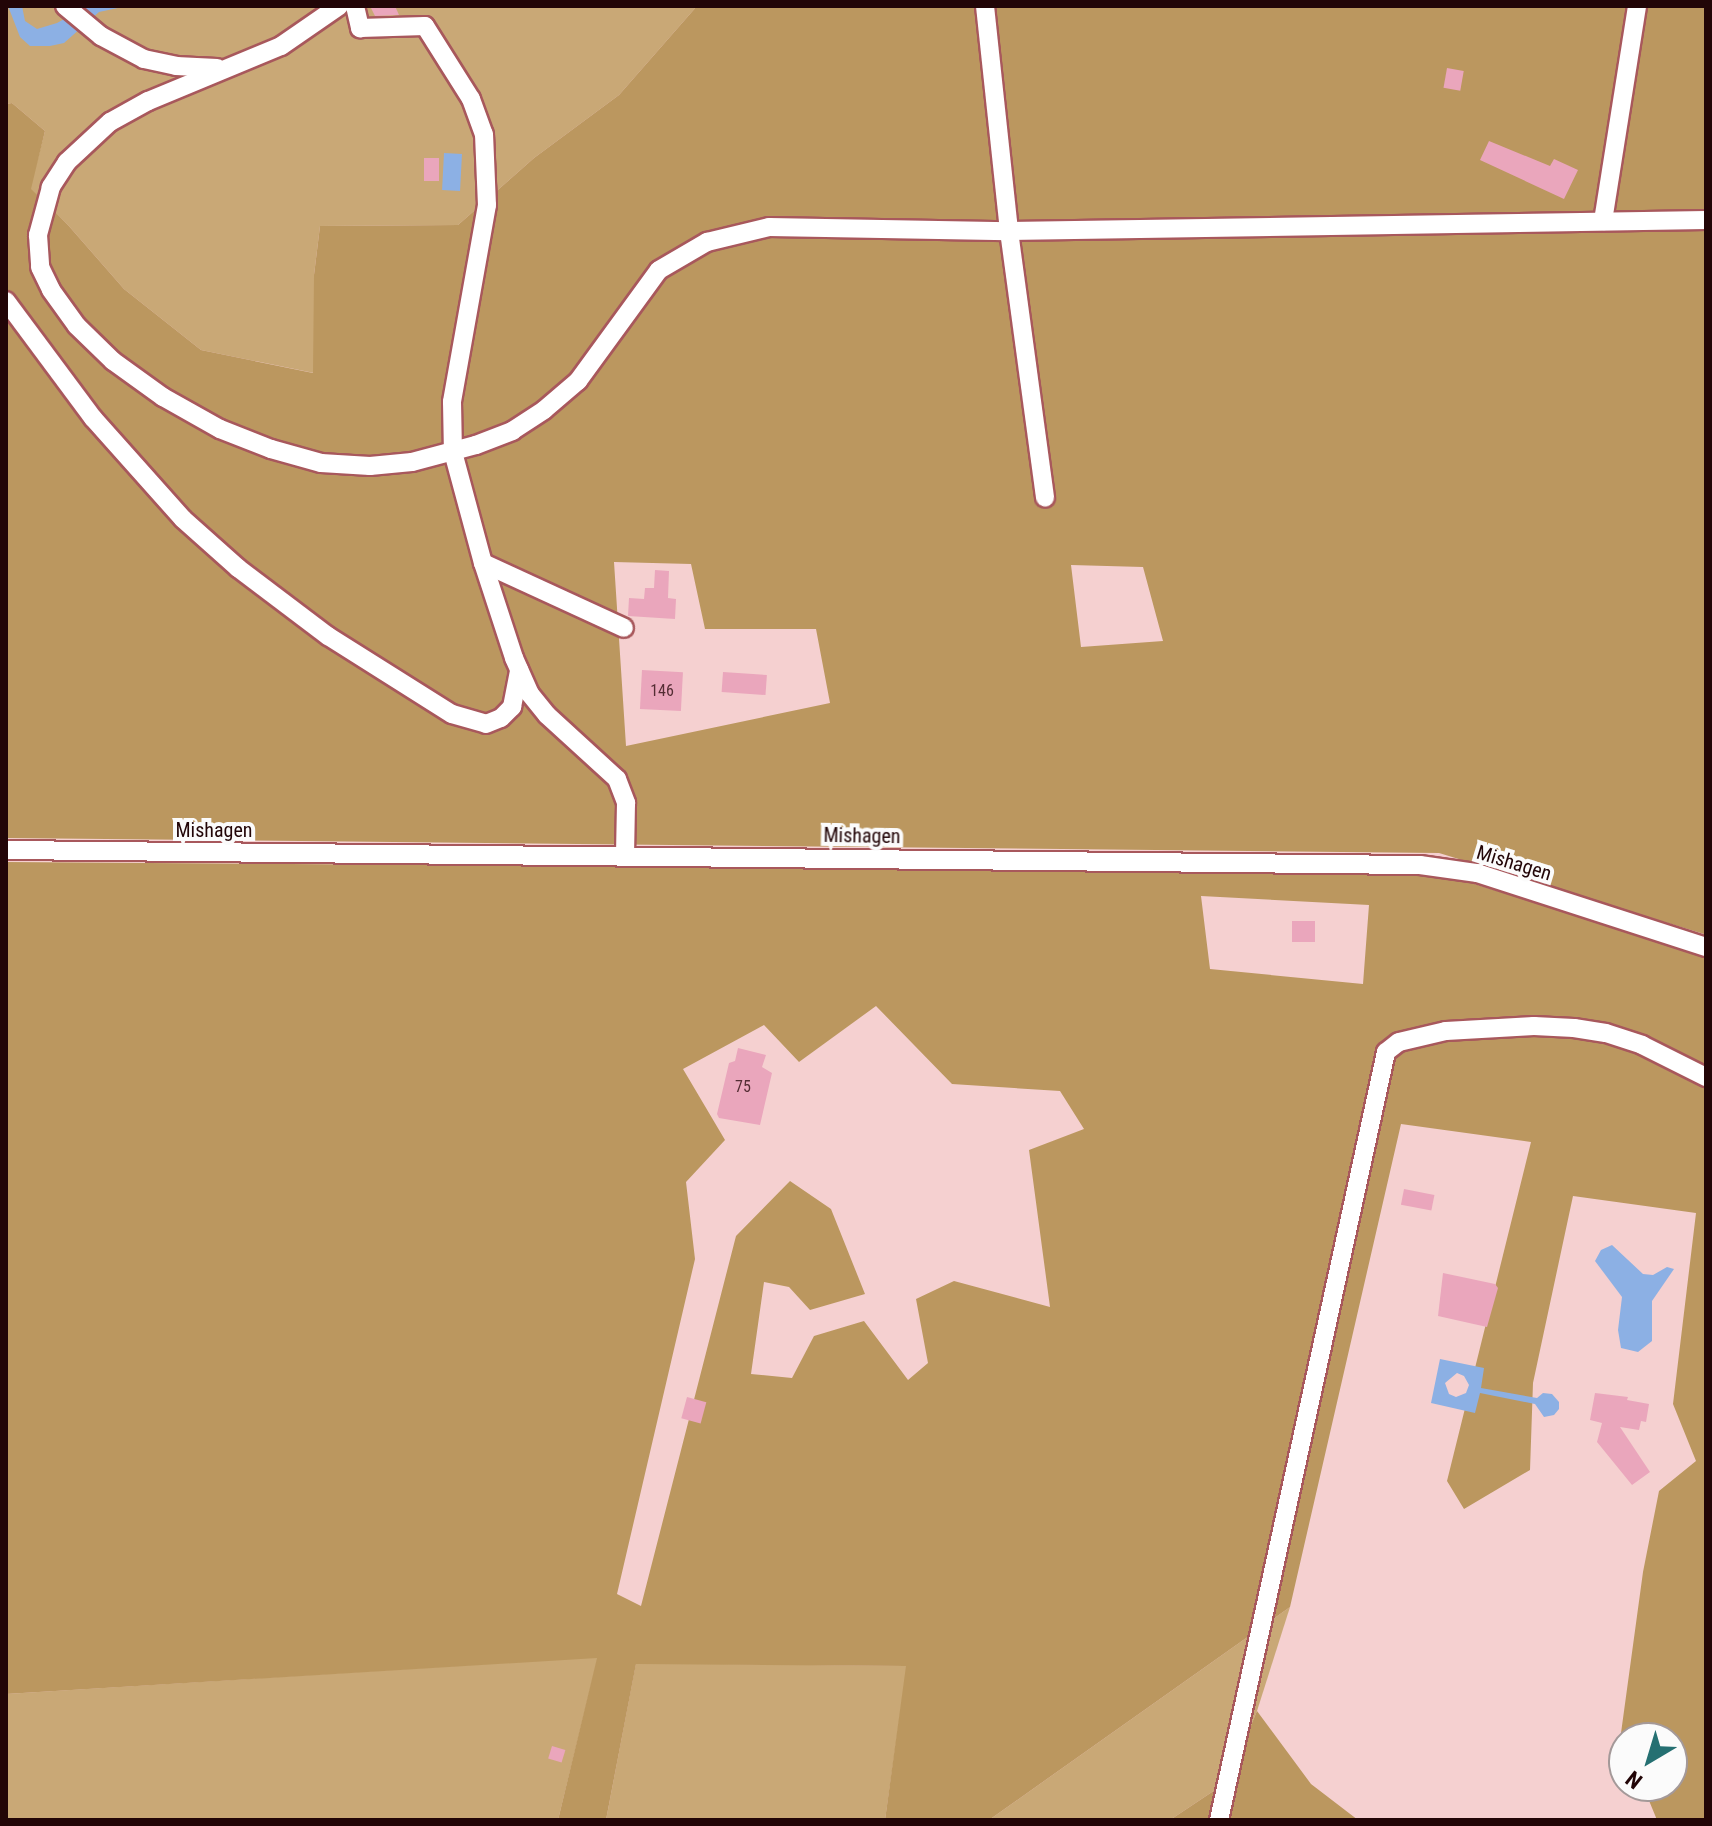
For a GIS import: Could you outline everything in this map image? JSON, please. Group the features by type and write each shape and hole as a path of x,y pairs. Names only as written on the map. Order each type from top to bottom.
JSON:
{"street":[{"path":"339,6 281,46 221,68 110,122 67,162 51,187 38,235 40,267 51,290 77,326 113,361 163,397 233,434 321,463 370,466 453,452 512,431 544,410 578,381 659,270 707,242 769,227 1009,231 1706,220"},
{"path":"355,6 360,28 425,26 471,99 484,134 487,205 452,402 453,452 483,563 519,670 530,694 547,715 617,779 626,803 625,856"},
{"path":"985,6 1009,231 1045,498"},
{"path":"1603,221 1637,6"},
{"path":"68,9 85,24 144,59 176,66 221,68"},
{"path":"6,301 93,418 183,519 238,568 328,636 452,714 486,724 501,718 512,707 519,670"},
{"path":"483,563 624,628"},
{"name":"Mishagen","path":"6,850 1420,865 1477,873 1706,947"},
{"path":"1219,1820 1381,1065 1391,1048 1399,1042 1446,1031 1534,1026 1574,1028 1606,1033 1642,1045 1706,1077"},
{"path":"1375,1037 1391,1048"}],"shaded area":[{"path":"6,6 697,6 619,95 534,158 458,225 320,226 314,275 314,373 201,350 124,289 68,225 30,189 45,131 12,103 6,104"},
{"path":"697,6 1706,6 1704,934 1439,853 6,838 6,104 12,103 45,131 31,189 68,225 124,289 201,350 313,373 314,275 320,226 458,225 534,158 619,95","holes":["614,562 691,564 705,629 816,629 830,703 626,746","1071,565 1143,567 1163,641 1081,647"]},
{"path":"6,862 1436,872 1706,956 1706,1820 1657,1820 1650,1802 1688,1802 1688,1722 1623,1722 1643,1572 1659,1491 1696,1461 1673,1404 1696,1213 1573,1196 1533,1383 1530,1470 1464,1509 1447,1481 1531,1142 1401,1124 1290,1607 989,1820 885,1820 906,1666 636,1664 606,1820 558,1820 597,1658 6,1694","holes":["1201,896 1369,905 1363,984 1210,969","876,1006 952,1084 1060,1091 1084,1129 1029,1150 1050,1307 954,1281 916,1299 928,1363 908,1380 864,1321 814,1336 792,1378 751,1374 764,1282 789,1287 810,1310 865,1294 831,1209 790,1181 736,1236 641,1606 617,1594 695,1259 686,1182 725,1140 683,1069 764,1025 799,1062"]},
{"path":"1290,1607 1257,1711 1227,1782 1170,1820 989,1820"},
{"path":"598,1657 558,1820 6,1820 6,1694"},
{"path":"636,1663 907,1666 885,1820 606,1820"},
{"path":"1257,1711 1311,1784 1358,1820 1170,1820 1227,1782"}],"water":[{"path":"8,6 22,6 25,21 37,29 57,23 88,6 127,6 99,12 64,43 30,46 20,37"},
{"path":"444,153 462,154 460,191 442,190"},
{"path":"1612,1245 1643,1274 1653,1275 1667,1267 1674,1269 1652,1301 1652,1341 1638,1352 1621,1348 1618,1330 1622,1297 1595,1261 1601,1250"},
{"path":"1440,1359 1484,1368 1481,1388 1537,1398 1543,1393 1552,1394 1559,1402 1559,1409 1554,1415 1544,1417 1535,1404 1480,1393 1475,1413 1431,1403","holes":["1457,1373 1464,1376 1469,1385 1466,1393 1456,1397 1449,1394 1445,1383"]}],"building":[{"path":"370,6 395,6 399,15 375,16"},
{"path":"1447,68 1464,71 1460,91 1444,88"},
{"path":"1489,141 1550,166 1554,159 1578,170 1564,199 1480,160"},
{"path":"424,158 439,158 439,181 424,181"},
{"path":"655,570 669,571 668,598 676,599 675,619 628,616 629,598 644,599 645,588 654,588"},
{"path":"642,670 683,672 681,711 640,709"},
{"path":"723,672 767,675 765,695 722,692"},
{"path":"1292,921 1315,921 1315,942 1292,942"},
{"path":"738,1048 766,1055 762,1067 772,1073 760,1125 719,1118 717,1114 729,1063 735,1061"},
{"path":"1404,1189 1434,1195 1431,1211 1401,1205"},
{"path":"1443,1273 1495,1284 1498,1288 1487,1327 1438,1316"},
{"path":"1595,1393 1628,1397 1627,1400 1649,1404 1646,1422 1641,1421 1639,1430 1620,1427 1650,1472 1632,1485 1597,1442 1602,1423 1590,1420"},
{"path":"687,1397 706,1402 701,1423 681,1418"},
{"path":"552,1746 565,1750 562,1763 548,1758"}]}
